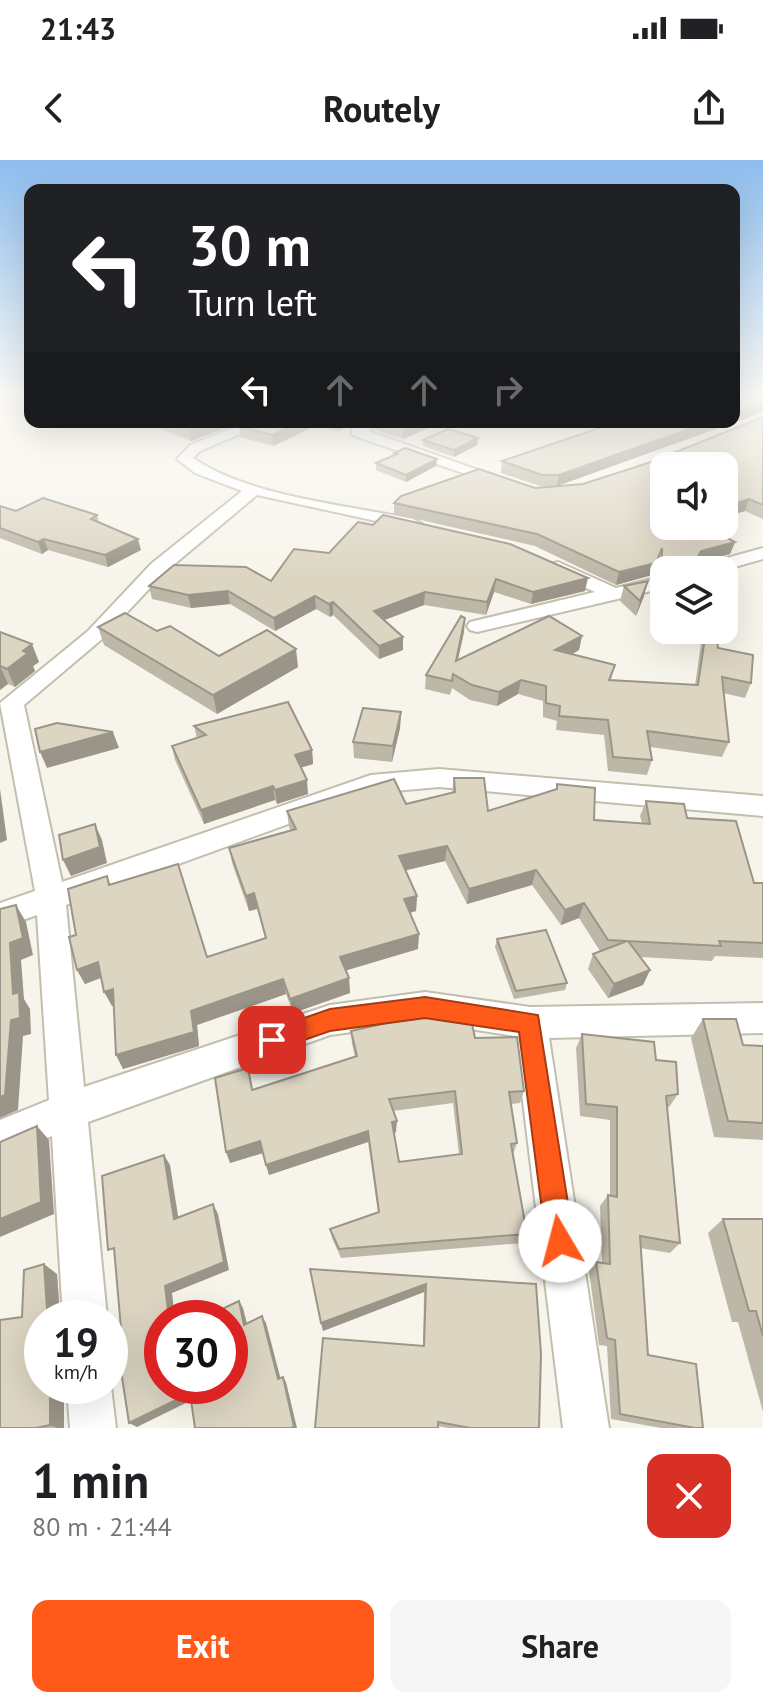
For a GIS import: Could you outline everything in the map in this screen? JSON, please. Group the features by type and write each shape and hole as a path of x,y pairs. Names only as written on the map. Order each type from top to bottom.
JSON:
{"street":[{"path":"187,456 184,459 198,469 253,490 434,529"},
{"path":"428,456 524,489"},
{"path":"84,1300 51,897 6,701 95,635 158,568 253,490"},
{"path":"738,560 763,553"},
{"path":"548,563 616,595"},
{"path":"477,626 650,586"},
{"path":"0,916 371,784 439,778 763,806"},
{"path":"0,1139 70,1110 330,1020 425,1007 530,1023 763,1018"},
{"path":"530,1023 586,1428"},
{"path":"91,1404 93,1428"}],"building":[{"path":"392,456 437,459 406,475 376,463"},
{"path":"516,456 612,456 559,475 542,475 502,461"},
{"path":"738,456 763,456 763,505 749,499 738,503"},
{"path":"650,462 650,540 735,542 701,551 698,556 662,556 662,548 659,556 650,556 650,564 619,572 537,534 394,503 401,496 479,469 535,488 583,484"},
{"path":"43,498 97,515 91,519 138,539 105,555 44,539 38,542 0,528 0,506 16,511"},
{"path":"383,515 510,544 588,578 533,592 496,579 487,602 425,592 374,611 403,637 379,646 333,602 329,604 315,596 274,618 228,591 188,595 149,586 174,565 246,567 271,581 294,549 329,553 358,522 373,525"},
{"path":"648,581 640,601 624,586"},
{"path":"125,613 157,631 170,626 219,656 267,630 296,649 213,695 98,627"},
{"path":"461,616 465,618 456,661 549,616 582,636 555,650 615,665 609,680 698,685 704,644 718,644 718,648 753,655 751,683 722,677 729,742 647,731 652,760 613,757 608,720 559,716 560,706 546,703 546,686 521,680 499,692 472,685 453,674 452,681 426,675"},
{"path":"0,632 32,644 23,651 28,653 7,669 0,666"},
{"path":"288,702 312,750 295,755 307,780 275,790 273,786 201,810 172,746 206,735 194,726"},
{"path":"363,708 401,712 393,746 353,742"},
{"path":"57,723 113,732 40,752 35,729"},
{"path":"454,778 484,778 488,811 557,789 557,784 595,788 594,820 650,824 646,801 684,804 687,818 736,821 754,883 763,883 763,943 719,941 721,946 628,941 650,970 614,984 593,954 627,941 608,940 584,903 565,910 536,870 469,889 447,846 399,856 417,896 404,899 419,934 340,957 349,978 290,999 283,979 191,1011 194,1032 116,1055 113,989 104,992 98,962 77,970 69,937 76,935 68,889 107,876 109,885 178,864 207,957 266,938 254,893 246,896 229,848 296,829 287,811 394,779 406,804 455,792"},
{"path":"95,824 100,847 63,860 59,835"},
{"path":"16,905 23,938 10,943 13,994 19,992 20,1018 11,1020 5,1095 0,1097 0,909"},
{"path":"546,930 567,983 516,991 497,939"},
{"path":"448,1015 471,1019 475,1038 517,1037 524,1091 509,1092 517,1143 511,1144 527,1234 339,1249 330,1229 379,1212 368,1131 266,1165 260,1141 226,1152 215,1078 248,1068 252,1090 357,1056 351,1031","holes":["455,1091 462,1154 399,1162 392,1122 397,1121 389,1099"]},
{"path":"703,1019 736,1019 743,1045 763,1046 763,1123 728,1121"},
{"path":"582,1034 654,1042 656,1060 676,1062 678,1094 666,1096 680,1243 640,1236 648,1355 696,1364 703,1428 620,1414 615,1340 607,1338 596,1262 610,1264 608,1195 617,1197 617,1107 586,1104"},
{"path":"37,1126 41,1202 0,1219 0,1142"},
{"path":"164,1155 174,1219 213,1204 224,1262 165,1286 167,1300 144,1300 144,1404 168,1404 129,1423 126,1404 128,1300 119,1300 114,1248 108,1250 102,1176"},
{"path":"723,1219 763,1219 763,1336 756,1311 749,1311"},
{"path":"44,1264 46,1300 24,1300 24,1404 50,1404 50,1425 0,1428 0,1320 22,1317 24,1270"},
{"path":"310,1269 536,1284 541,1354 539,1428 470,1428 438,1422 438,1428 315,1428 323,1338 424,1346 426,1284 321,1323"},
{"path":"262,1316 278,1379 283,1377 294,1427 195,1428 192,1404 248,1404 248,1323"}],"route":[{"path":"272,1040 330,1020 425,1007 530,1023 560,1241"}]}
